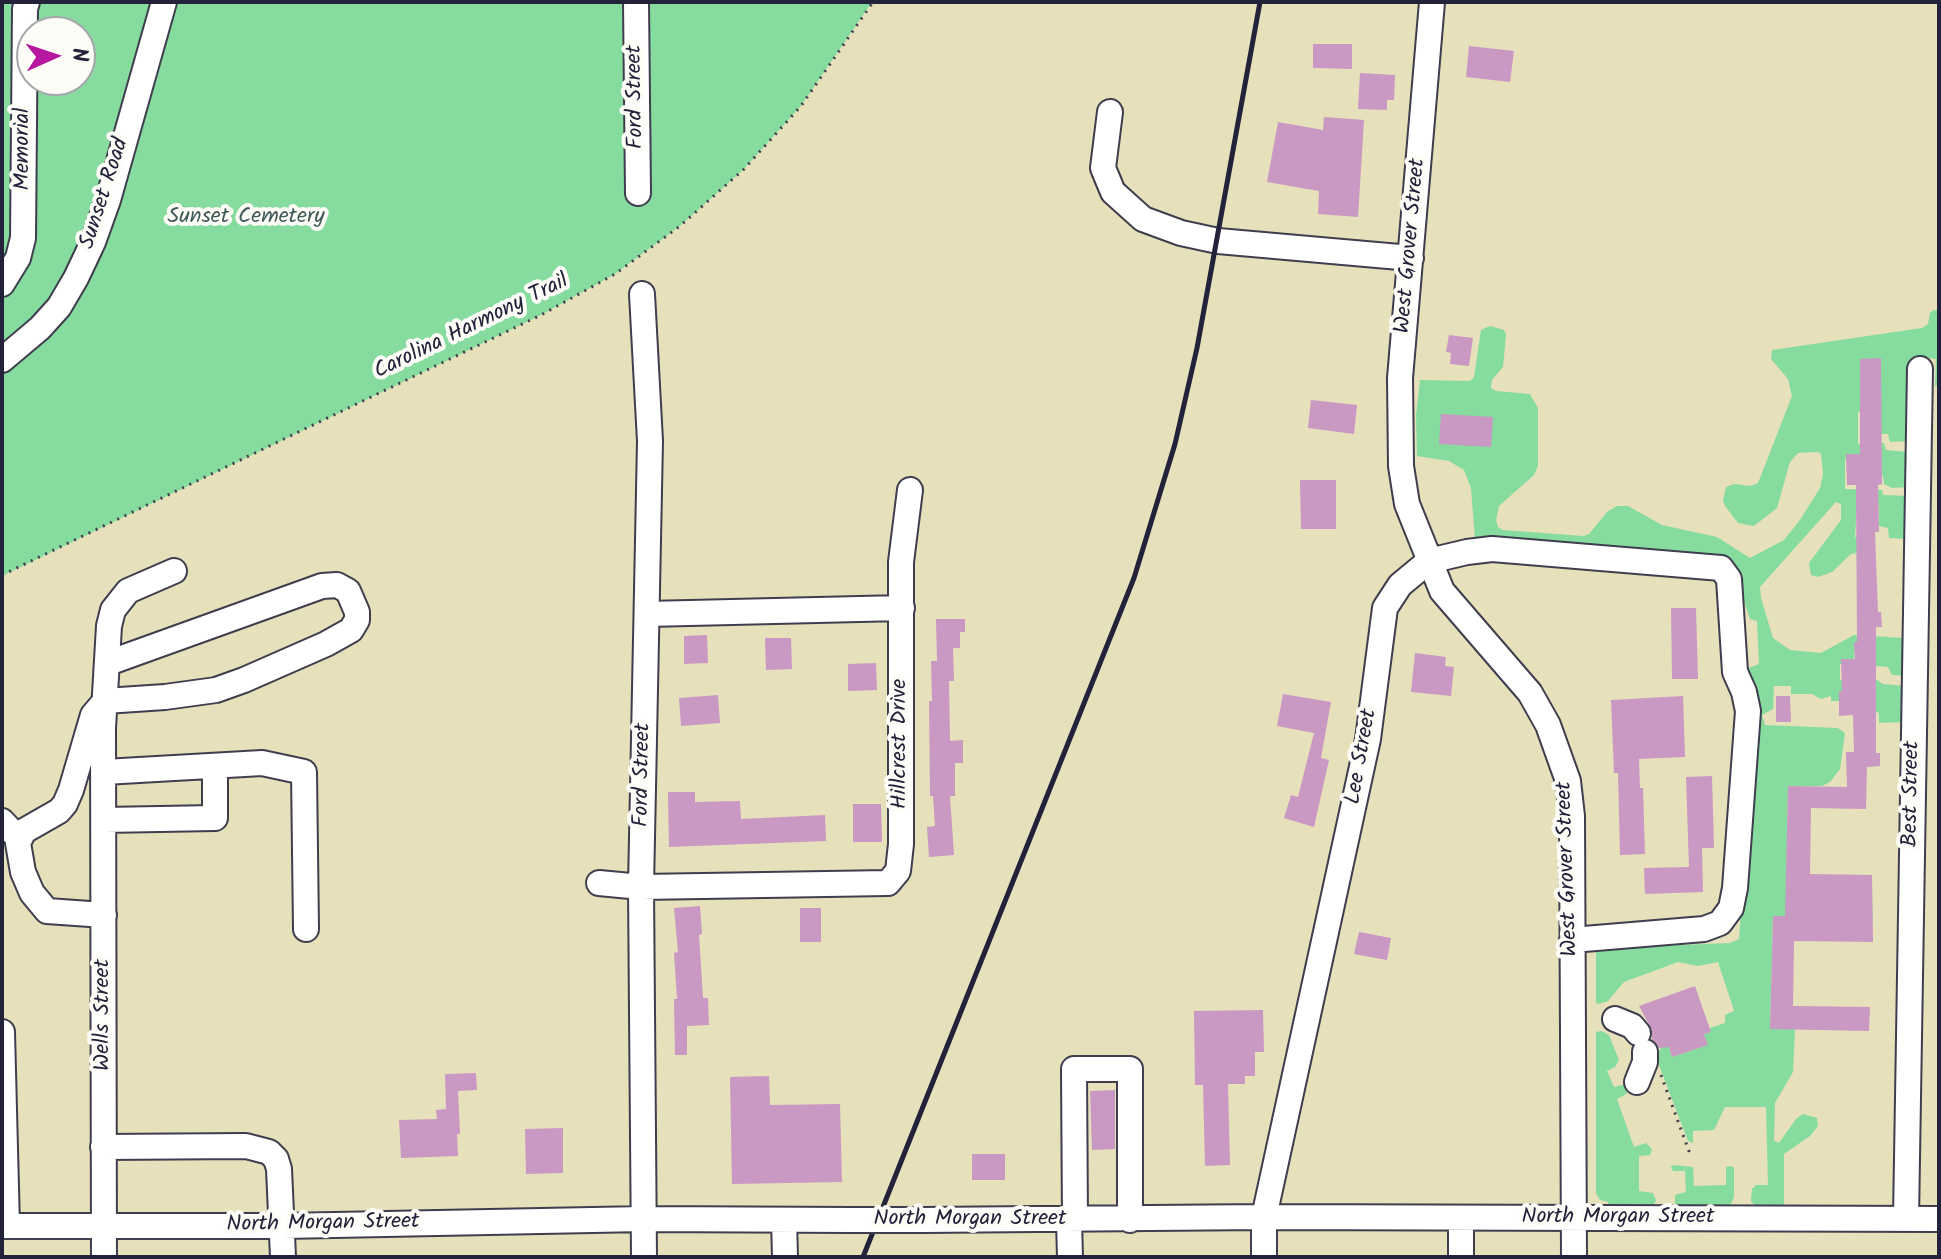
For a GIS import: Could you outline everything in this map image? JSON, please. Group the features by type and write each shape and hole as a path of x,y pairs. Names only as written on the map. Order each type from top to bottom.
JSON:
{"street":[{"name":"Sunset Road","path":"2,360 40,328 59,307 88,254 108,200 164,2"},
{"name":"Ford Street","path":"636,2 638,193"},
{"name":"West Grover Street","path":"1432,2 1400,378 1401,466 1407,504 1442,591 1530,693 1562,758 1568,781 1572,816 1574,1257"},
{"name":"Memorial","path":"2,284 18,258 23,238 13,165 18,6"},
{"path":"1110,112 1103,168 1113,192 1143,219 1181,233 1218,241 1411,258"},
{"name":"Ford Street","path":"642,294 650,441 641,887 644,1257"},
{"name":"Best Street","path":"1906,1219 1927,712 1930,394 1920,369"},
{"path":"647,614 902,608 904,527 910,490"},
{"name":"Lee Street","path":"1264,1257 1264,1217 1368,739 1385,608 1400,585 1429,561 1492,549 1721,568 1729,579 1735,672 1748,711 1731,908 1720,923 1704,929 1572,940"},
{"name":"Wells Street","path":"104,1257 103,728 109,626 113,610 128,591 174,571"},
{"path":"19,839 24,831 59,811 65,804 88,727 105,701 216,690 326,644 351,630 357,620 357,612 348,591 337,585 322,586 108,663"},
{"name":"Hillcrest Drive","path":"641,887 875,886 888,883 898,871 901,844 902,608"},
{"path":"104,772 262,763 304,772 306,929"},
{"path":"104,820 215,818 215,766"},
{"path":"2,821 19,839 23,872 40,905 51,913 104,915"},
{"path":"599,883 641,887"},
{"path":"1615,1019 1632,1026 1642,1043 1645,1062 1637,1082"},
{"path":"2,1032 5,1226"},
{"path":"1070,1257 1074,1069 1130,1069 1130,1220"},
{"path":"103,1147 246,1146 269,1152 276,1159 279,1169 283,1257"},
{"path":"1461,1218 1461,1257"},
{"name":"North Morgan Street","path":"5,1226 283,1226 644,1219 1939,1219"},
{"path":"784,1220 785,1257"}],"path":[{"name":"Carolina Harmony Trail","path":"2,575 541,315 615,274 680,226 744,169 810,93 873,2"},
{"path":"1660,1073 1690,1154"}],"green space":[{"name":"Sunset Cemetery","path":"2,2 872,2 801,106 744,169 680,226 615,274 541,315 2,576"},
{"path":"1933,310 1939,311 1939,384 1935,386 1936,359 1914,356 1912,441 1890,442 1888,434 1880,434 1880,412 1858,412 1858,444 1884,443 1886,450 1909,452 1909,487 1892,488 1884,484 1879,459 1845,459 1845,489 1882,490 1883,495 1911,496 1906,539 1889,538 1888,528 1879,526 1879,506 1857,505 1855,537 1865,538 1864,552 1851,554 1832,572 1818,577 1811,575 1809,563 1841,520 1841,504 1836,502 1760,587 1773,638 1790,650 1821,653 1854,635 1905,638 1904,676 1892,675 1888,667 1876,666 1876,646 1855,646 1854,663 1840,664 1840,680 1877,680 1883,684 1905,686 1903,722 1879,723 1879,713 1839,696 1839,701 1831,701 1831,696 1821,699 1812,694 1791,694 1791,686 1774,686 1773,709 1762,715 1765,725 1838,728 1845,733 1840,769 1830,782 1822,786 1788,786 1786,897 1872,899 1873,918 1773,917 1770,1028 1795,1029 1793,1072 1775,1103 1774,1141 1779,1143 1803,1114 1817,1118 1818,1126 1810,1136 1784,1154 1784,1207 1757,1207 1751,1201 1752,1189 1756,1185 1768,1185 1766,1107 1725,1107 1714,1130 1693,1131 1693,1143 1688,1141 1657,1060 1657,1053 1662,1047 1669,1047 1672,1057 1707,1045 1704,1034 1710,1032 1710,1028 1725,1023 1725,1015 1734,1011 1718,962 1698,966 1678,962 1624,982 1608,1001 1599,1004 1596,1003 1596,952 1603,948 1730,943 1739,939 1756,703 1746,669 1759,664 1757,621 1750,619 1735,576 1475,540 1471,488 1464,470 1449,461 1417,456 1416,415 1420,380 1470,381 1474,377 1481,330 1490,326 1504,330 1503,367 1492,380 1491,388 1530,394 1538,408 1538,466 1534,475 1499,506 1496,520 1503,530 1583,536 1589,534 1607,512 1617,506 1628,506 1662,525 1717,537 1750,558 1784,540 1820,488 1823,474 1821,454 1798,453 1790,462 1777,508 1754,526 1738,523 1725,506 1726,487 1758,483 1792,396 1788,379 1771,359 1772,350 1922,328 1928,324"},
{"path":"1596,1032 1609,1035 1619,1060 1615,1067 1607,1071 1614,1087 1627,1084 1626,1094 1617,1099 1634,1147 1646,1143 1652,1149 1650,1155 1639,1156 1639,1191 1653,1193 1656,1200 1654,1205 1609,1206 1596,1193"},
{"path":"1673,1165 1693,1167 1694,1186 1726,1185 1726,1167 1734,1168 1734,1197 1731,1204 1723,1207 1675,1205 1675,1195 1686,1192 1685,1171 1673,1171"}],"building":[{"path":"1313,44 1352,44 1352,69 1313,68"},
{"path":"1469,46 1514,51 1510,82 1466,77"},
{"path":"1360,73 1395,75 1394,100 1387,100 1387,110 1358,109"},
{"path":"1324,117 1364,120 1358,217 1318,214 1319,191 1267,182 1278,122 1323,130"},
{"path":"1449,335 1473,338 1469,366 1450,364 1451,353 1446,352"},
{"path":"1881,358 1882,484 1878,485 1879,532 1875,532 1878,612 1881,612 1882,627 1876,627 1876,753 1880,753 1880,766 1867,767 1866,809 1811,808 1810,874 1872,875 1873,942 1794,941 1793,1006 1870,1007 1869,1031 1770,1029 1773,916 1785,916 1788,786 1847,787 1846,752 1854,752 1853,715 1839,716 1841,659 1855,659 1854,642 1857,642 1856,485 1847,485 1846,454 1860,454 1860,359"},
{"path":"1311,400 1357,405 1354,434 1308,428"},
{"path":"1441,414 1493,417 1491,447 1439,444"},
{"path":"1300,480 1336,480 1336,529 1301,529"},
{"path":"1671,608 1696,608 1698,679 1672,679"},
{"path":"936,619 965,619 965,632 960,632 960,648 953,648 954,681 949,681 950,741 963,740 963,763 955,763 955,796 950,796 954,855 929,857 927,827 935,826 933,796 930,796 929,701 932,701 931,661 937,661"},
{"path":"707,635 708,663 684,664 684,636"},
{"path":"765,638 791,638 792,669 766,670"},
{"path":"1415,653 1446,657 1445,666 1454,667 1451,696 1411,692"},
{"path":"876,663 877,690 848,691 848,664"},
{"path":"1283,694 1331,702 1321,758 1329,760 1314,827 1284,818 1291,795 1298,797 1314,733 1277,726"},
{"path":"718,695 720,723 681,726 679,698"},
{"path":"1683,696 1685,757 1639,759 1645,854 1620,855 1618,773 1614,773 1611,700"},
{"path":"1776,696 1790,696 1791,722 1776,722"},
{"path":"1712,776 1714,848 1702,848 1703,892 1645,894 1644,868 1689,867 1686,777"},
{"path":"668,792 695,792 695,802 740,801 741,819 825,815 826,841 669,847"},
{"path":"853,804 881,804 882,842 853,842"},
{"path":"700,906 703,998 708,998 709,1025 687,1026 687,1055 675,1055 674,999 677,999 674,953 678,952 674,908"},
{"path":"800,908 821,908 821,942 800,942"},
{"path":"1359,932 1391,938 1387,960 1354,954"},
{"path":"1695,986 1711,1032 1704,1034 1708,1045 1672,1057 1669,1047 1659,1048 1652,1039 1652,1030 1639,1006"},
{"path":"1263,1010 1264,1052 1255,1052 1255,1076 1245,1076 1245,1084 1228,1084 1230,1165 1205,1166 1203,1085 1195,1085 1194,1011"},
{"path":"476,1073 477,1090 458,1091 458,1156 401,1158 399,1120 437,1119 436,1110 446,1109 445,1074"},
{"path":"769,1076 770,1105 840,1104 842,1182 732,1184 730,1077"},
{"path":"1115,1090 1115,1149 1092,1150 1090,1091"},
{"path":"563,1128 563,1173 526,1174 525,1129"},
{"path":"972,1154 1005,1154 1005,1180 972,1180"}],"railway":[{"path":"863,1257 1134,578 1175,444 1197,348 1260,2"}]}
